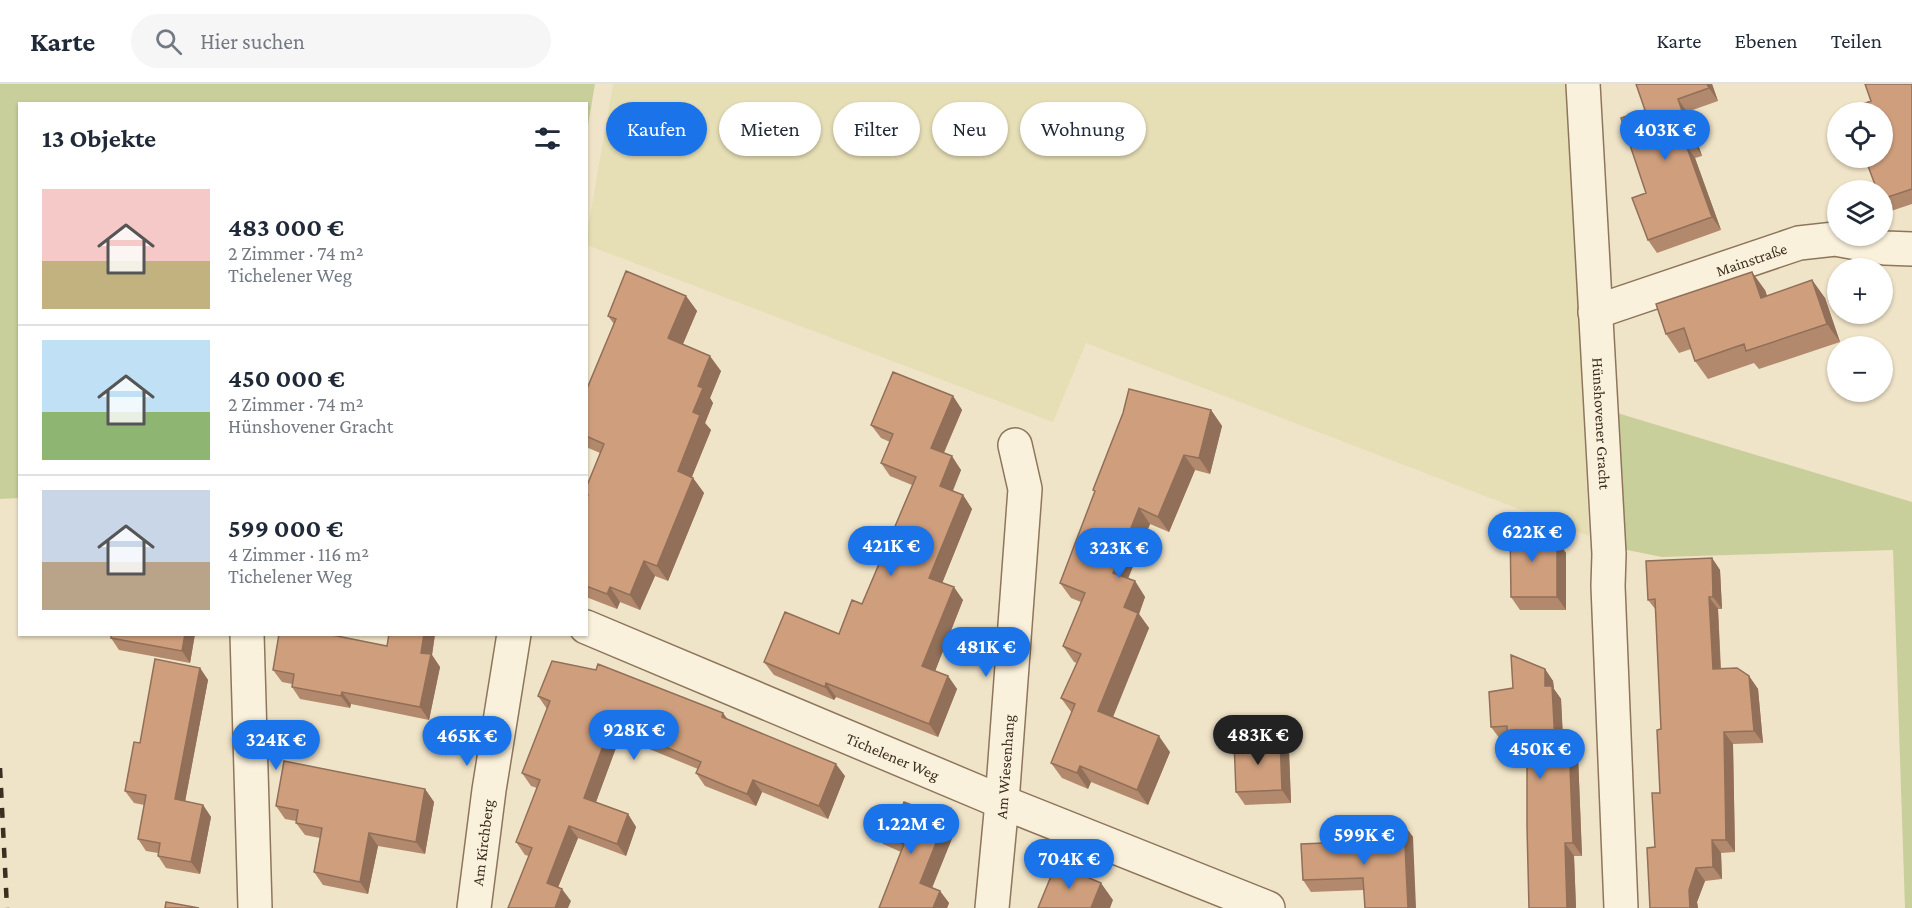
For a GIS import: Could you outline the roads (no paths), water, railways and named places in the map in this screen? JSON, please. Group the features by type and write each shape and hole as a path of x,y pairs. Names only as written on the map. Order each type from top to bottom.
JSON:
{"street":[{"name":"Hünshovener Gracht","path":"1583,84 1609,554 1608,586 1621,908"},
{"name":"Mainstraße","path":"1595,312 1799,243 1835,239 1885,248 1912,249"},
{"name":"Am Wiesenhang","path":"992,908 1025,489 1015,445"},
{"name":"Tichelener Weg","path":"588,628 1002,802 1268,908"},
{"path":"247,636 264,906"},
{"name":"Am Kirchberg","path":"474,908 489,790 514,636"}],"railway":[{"path":"0,768 7,908"}]}
